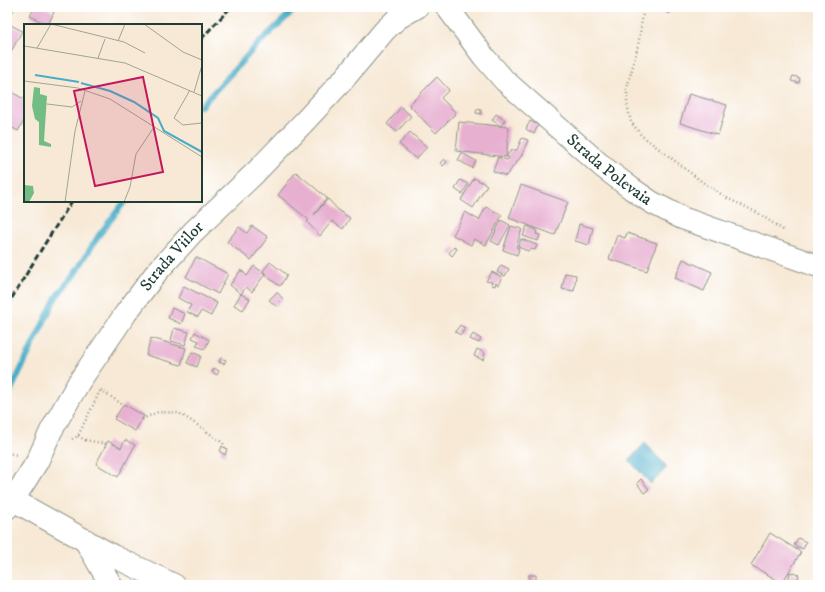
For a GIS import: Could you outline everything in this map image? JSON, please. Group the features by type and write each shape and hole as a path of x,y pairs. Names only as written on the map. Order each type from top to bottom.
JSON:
{"street":[{"name":"Strada Viilor","path":"10,504 38,460 51,431 79,382 126,313 156,273 193,232 255,173 304,122 343,80 385,30 398,18 417,7"},
{"name":"Strada Polevaia","path":"447,7 484,57 504,80 603,167 632,189 651,202 682,218 818,266"},
{"path":"10,504 174,585"},
{"path":"85,540 111,585"}],"path":[{"path":"644,7 638,46 627,88 627,104 632,122 641,135 701,181 727,198 758,213 784,231"},
{"path":"142,419 158,412 179,413 223,443 225,448"},
{"path":"78,436 85,440 107,444"}],"water":[{"path":"645,443 667,467 651,484 629,460"}],"building":[{"path":"7,7 15,7 7,22"},
{"path":"35,7 45,7 54,12 48,24 30,16"},
{"path":"512,7 521,7 519,11"},
{"path":"658,7 673,7 669,14"},
{"path":"11,25 22,31 12,50 7,47 7,33"},
{"path":"818,66 818,76 814,74"},
{"path":"793,76 800,78 799,83 791,81"},
{"path":"437,77 449,90 441,98 456,113 436,133 409,105"},
{"path":"7,89 24,99 24,121 18,131 7,125"},
{"path":"689,94 727,105 718,135 680,123"},
{"path":"401,107 411,116 397,132 387,124"},
{"path":"477,109 481,110 481,114 476,113"},
{"path":"496,114 505,120 501,126 492,120"},
{"path":"530,121 538,125 534,134 526,129"},
{"path":"459,122 509,127 506,157 456,151"},
{"path":"410,132 427,147 416,159 399,144"},
{"path":"522,138 528,140 522,155 506,176 493,171 498,157 507,160 509,158 506,156 512,150 517,150"},
{"path":"462,153 476,161 472,168 458,160"},
{"path":"444,159 447,162 443,166 440,163"},
{"path":"296,172 327,198 314,215 328,199 339,211 350,218 343,229 332,221 320,236 307,222 309,220 278,195"},
{"path":"474,178 487,185 473,208 461,200"},
{"path":"460,180 468,184 462,194 455,189"},
{"path":"521,185 568,202 555,235 509,218"},
{"path":"486,207 502,215 486,245 474,239 471,245 453,235 465,212 479,220"},
{"path":"501,220 510,225 499,245 491,241"},
{"path":"579,224 593,228 589,245 575,241"},
{"path":"252,226 268,237 251,260 227,242 239,227 247,233"},
{"path":"511,226 522,229 516,247 519,249 517,255 503,250"},
{"path":"527,226 537,230 536,234 540,235 538,241 523,236"},
{"path":"627,233 657,243 647,271 609,259 617,235 625,238"},
{"path":"521,239 537,245 535,250 530,249 528,251 518,247"},
{"path":"454,247 457,249 452,256 449,253"},
{"path":"196,257 228,274 218,294 186,277"},
{"path":"683,259 712,272 704,291 675,278"},
{"path":"270,262 287,275 280,286 270,279 263,271"},
{"path":"501,265 509,269 505,276 497,272"},
{"path":"254,266 265,274 252,292 246,287 241,294 230,285 241,270 247,276"},
{"path":"492,272 502,277 498,285 496,283 495,286 492,285 492,282 486,281"},
{"path":"565,273 576,275 574,291 562,289"},
{"path":"184,286 217,303 211,316 201,311 198,317 187,312 191,305 178,298"},
{"path":"277,292 283,299 276,306 269,300"},
{"path":"241,294 250,299 243,310 234,305"},
{"path":"172,308 185,314 181,324 168,318"},
{"path":"460,325 465,328 461,335 455,332"},
{"path":"174,328 189,332 185,345 171,341"},
{"path":"195,332 209,340 205,349 196,346 199,341 192,338"},
{"path":"473,334 481,339 479,343 470,339"},
{"path":"151,338 186,348 181,365 146,355"},
{"path":"477,349 485,353 483,360 474,356"},
{"path":"192,352 201,356 197,367 187,363"},
{"path":"221,358 226,360 224,364 219,362"},
{"path":"214,368 219,371 217,375 212,372"},
{"path":"124,404 144,416 135,431 114,419"},
{"path":"125,440 135,445 118,477 96,464 108,441 121,448"},
{"path":"222,446 227,449 225,455 220,452"},
{"path":"641,479 649,489 644,493 637,483"},
{"path":"770,533 801,552 782,583 751,565"},
{"path":"798,538 806,542 803,549 794,545"},
{"path":"790,572 799,575 796,585 788,582"},
{"path":"529,575 536,575 536,583 529,583"}],"waterway":[{"path":"202,105 258,44 297,7"},
{"path":"7,398 56,297 74,275 99,235 124,202"}],"railway":[{"path":"202,38 231,7"},
{"path":"7,306 71,202"}]}
